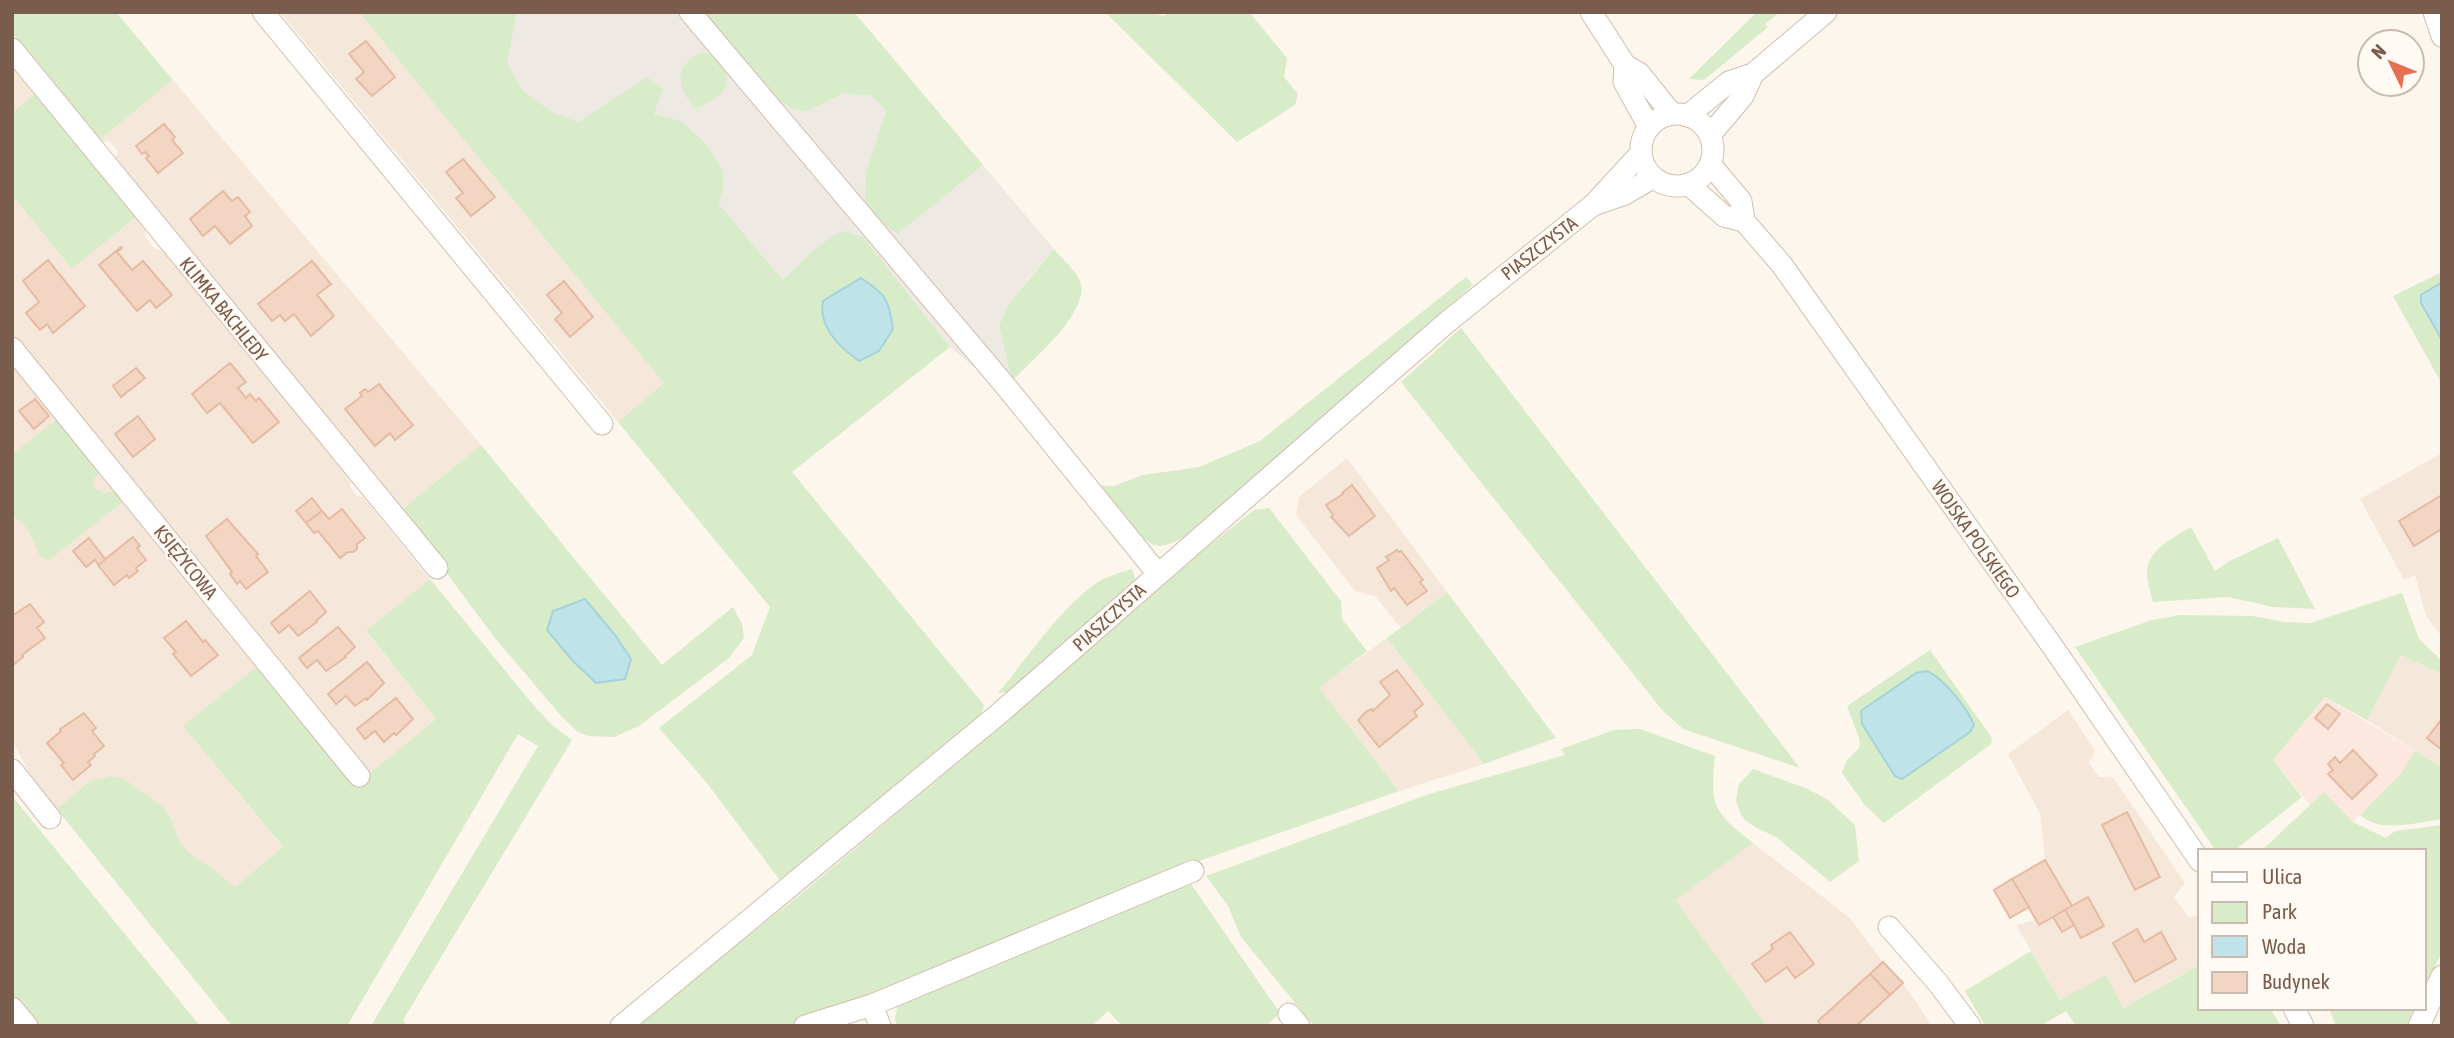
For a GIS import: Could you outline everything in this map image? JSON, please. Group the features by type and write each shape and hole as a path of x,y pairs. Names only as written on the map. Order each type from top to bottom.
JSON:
{"street":[{"path":"263,12 602,424"},
{"path":"690,12 1008,390 1158,574"},
{"path":"1591,12 1625,65 1639,73 1680,115 1697,120 1710,135 1713,152 1703,176 1688,184 1672,186 1662,184 1645,169 1641,153 1643,137 1649,127 1657,120 1680,115 1729,82 1753,74 1826,12"},
{"path":"2434,12 2442,36"},
{"name":"KLIMKA BACHLEDY","path":"12,49 437,568"},
{"path":"1625,65 1624,82 1649,127"},
{"path":"1710,135 1743,96 1753,74"},
{"name":"PIASZCZYSTA","path":"621,1026 1001,712 1456,315 1593,205 1641,153"},
{"name":"WOJSKA POLSKIEGO","path":"1710,164 1741,201 1744,221 1782,265 2055,650 2198,858"},
{"name":"PIASZCZYSTA","path":"1593,205 1625,194 1652,177"},
{"name":"WOJSKA POLSKIEGO","path":"1688,184 1724,216 1744,221"},
{"name":"KSIĘŻYCOWA","path":"12,348 359,776"},
{"path":"12,770 50,818"},
{"path":"804,1026 872,1005 1193,871"},
{"path":"1889,927 1938,983 1970,1026"},
{"path":"2419,1026 2442,976"},
{"path":"872,1005 880,1026"},
{"path":"12,1008 27,1026"},
{"path":"2295,1010 2303,1026"}],"shaded area":[{"path":"280,12 359,12 665,383 618,422"},
{"path":"517,12 700,12 806,112 844,93 872,96 886,111 866,172 898,234 983,165 1054,249 1027,281 999,326 1012,381 985,376 950,347 864,238 831,237 784,281 719,204 723,189 681,121 654,114 579,123 554,113 524,92 506,62"},
{"path":"12,64 36,93 12,113"},
{"path":"173,80 481,445 400,511 115,160 118,151 109,141 99,140"},
{"path":"12,195 72,269 136,217 146,228 145,236 155,249 162,250 338,465 351,482 350,487 357,496 363,497 430,579 366,632 436,719 370,773 12,332"},
{"path":"12,362 259,665 184,727 283,848 166,944 33,780 12,740"},
{"path":"2442,453 2442,637 2426,616 2415,575 2404,580 2360,499"},
{"path":"1347,458 1447,592 1400,627 1375,596 1355,591 1296,515 1299,497"},
{"path":"1387,638 1484,764 1399,791 1318,688"},
{"path":"2401,655 2442,674 2442,768 2367,720"},
{"path":"2325,697 2415,751 2401,775 2353,822 2324,793 2311,806 2273,760"},
{"path":"2068,710 2095,751 2089,763 2099,777 2113,777 2185,883 2174,897 2189,918 2198,915 2198,966 2122,1008 2060,1000 2016,925 2035,920 2029,908 2010,918 1994,890 2045,860 2040,814 2008,754"},
{"path":"1753,843 1850,918 1883,962 1903,983 1932,1026 1767,1026 1674,900"}],"green space":[{"path":"12,12 116,12 173,80 99,140 12,33"},
{"path":"359,12 517,12 507,63 524,92 554,113 579,122 647,77 663,89 654,114 681,121 707,145 723,171 723,189 719,204 783,280 831,237 844,231 864,238 950,347 792,472 984,705 982,714 780,880 706,782 659,728 752,655 770,607 618,422 664,383"},
{"path":"700,12 854,12 983,165 898,234 882,223 865,202 866,172 886,111 872,96 844,93 806,112 790,108 763,86"},
{"path":"1105,12 1151,12 1163,16 1169,12 1249,12 1287,58 1284,77 1298,94 1295,105 1237,142"},
{"path":"1757,12 1780,12 1765,24 1768,27 1704,80 1689,79"},
{"path":"701,52 714,55 726,74 727,81 723,92 695,109 684,93 680,78 685,64"},
{"path":"36,93 136,217 72,269 12,195 12,113"},
{"path":"1054,249 1079,279 1081,296 1067,323 1012,381 999,326 1009,304"},
{"path":"2442,272 2442,384 2393,296"},
{"path":"1466,277 1473,285 1192,533 1168,544 1152,544 1135,530 1095,485 1114,486 1143,475 1199,467 1260,441"},
{"path":"1461,328 1800,768 1683,729 1662,710 1401,382"},
{"path":"58,418 102,471 94,479 93,485 97,490 105,493 117,490 125,500 49,560 40,556 27,528 12,514 12,455"},
{"path":"481,445 662,665 733,607 742,624 744,638 729,658 639,726 614,737 589,736 578,732 495,638 400,511"},
{"path":"1269,508 1341,601 1342,619 1367,651 1319,688 1399,791 1136,883 884,993 791,1026 634,1026 801,894 1024,707 1206,548 1254,510"},
{"path":"2191,527 2215,571 2278,538 2315,609 2273,607 2228,597 2153,602 2147,577 2149,562 2164,544"},
{"path":"1132,569 1136,582 1131,588 1007,692 998,693 1054,623 1079,597 1101,580"},
{"path":"430,579 535,707 552,725 572,740 403,1020 408,1026 371,1026 538,746 518,734 347,1026 232,1026 57,809 90,781 111,776 123,778 163,807 171,819 180,843 196,859 235,887 283,847 183,726 259,665 357,786 436,719 366,631"},
{"path":"1447,592 1556,738 1484,764 1387,638"},
{"path":"2402,593 2419,639 2442,661 2442,674 2401,655 2367,720 2325,697 2273,760 2302,797 2237,849 2215,849 2075,647 2152,620 2180,615 2252,616 2310,623"},
{"path":"1930,650 1992,738 1991,744 1884,823 1864,804 1842,773 1847,760 1860,747 1847,706"},
{"path":"1640,729 1715,756 1713,786 1717,807 1729,823 1753,843 1675,900 1767,1026 1314,1026 1241,937 1228,906 1206,876 1429,794 1565,755 1561,749 1614,730"},
{"path":"2415,751 2442,768 2442,819 2389,825 2369,821 2360,815 2400,775"},
{"path":"1753,769 1808,789 1828,800 1855,825 1859,861 1830,882 1776,837 1745,820 1736,800 1739,784"},
{"path":"2324,792 2353,822 2386,838 2395,831 2442,825 2442,952 2426,984 2426,849 2263,849"},
{"path":"12,796 200,1026 39,1026 12,993"},
{"path":"1191,884 1280,1013 1266,1026 1122,1026 1108,1011 1092,1026 897,1026 895,1018 899,998"},
{"path":"2031,951 2060,1000 2106,975 2123,1008 2198,966 2198,1010 2271,1010 2281,1026 2076,1026 2066,1011 2040,1026 1985,1026 1965,991"},
{"path":"2330,1010 2413,1010 2406,1026 2336,1026"}],"water":[{"path":"861,278 885,299 893,329 879,351 859,361 832,336 822,310 823,301"},
{"path":"2442,282 2442,340 2421,303 2421,295"},
{"path":"585,599 631,659 625,679 596,683 547,630 553,611"},
{"path":"1926,671 1954,694 1974,725 1970,732 1902,779 1895,776 1862,724 1861,711 1916,673"}],"building":[{"path":"366,41 395,77 372,96 356,79 364,72 349,54"},
{"path":"164,124 183,153 158,173 146,158 149,156 145,152 142,154 136,146"},
{"path":"463,159 495,197 471,216 456,198 463,193 446,172"},
{"path":"223,191 232,201 238,197 250,212 245,216 252,226 230,244 215,226 203,236 190,219"},
{"path":"121,247 117,252 132,270 143,261 172,295 156,308 150,300 137,311 99,265"},
{"path":"48,260 85,306 53,333 47,324 40,330 26,313 39,302 23,281"},
{"path":"312,261 331,284 317,295 334,316 311,336 294,314 285,321 280,315 272,321 258,304"},
{"path":"564,281 593,317 570,337 555,319 562,313 547,295"},
{"path":"230,363 246,382 238,388 246,398 250,394 256,401 259,398 279,422 253,443 220,403 207,413 192,394"},
{"path":"136,368 145,378 121,397 113,386"},
{"path":"379,384 413,425 395,440 390,433 375,446 345,409 362,396 360,393 365,389 368,392"},
{"path":"35,399 49,416 34,429 19,411"},
{"path":"138,416 155,439 133,457 115,434"},
{"path":"1352,485 1375,516 1349,536 1331,517 1333,515 1326,505"},
{"path":"2442,495 2442,533 2440,530 2414,546 2399,521"},
{"path":"312,498 322,511 306,523 296,511"},
{"path":"342,509 365,538 357,544 357,549 340,558 318,531 314,533 306,523 322,511 329,519"},
{"path":"227,519 258,554 256,556 268,572 246,589 240,581 237,584 230,574 232,572 206,536"},
{"path":"133,537 146,560 136,568 138,571 114,585 98,565"},
{"path":"89,538 105,559 99,565 95,560 86,567 73,551"},
{"path":"1397,550 1401,551 1423,580 1420,582 1427,591 1407,605 1394,588 1391,591 1377,568 1389,560 1386,557"},
{"path":"310,591 326,612 298,636 289,625 279,633 271,623"},
{"path":"30,604 44,622 37,628 45,638 13,665 12,616"},
{"path":"186,621 218,655 191,676 164,638"},
{"path":"338,627 355,647 326,671 317,660 307,668 299,658"},
{"path":"367,662 384,683 367,700 366,698 355,706 346,696 336,704 328,694"},
{"path":"1397,670 1423,704 1414,712 1417,716 1379,747 1358,720 1367,711 1373,711 1390,695 1380,682"},
{"path":"396,698 413,719 384,742 375,731 365,739 357,729"},
{"path":"2327,704 2340,714 2328,729 2315,718"},
{"path":"84,713 96,728 92,731 104,746 88,762 91,765 73,780 61,765 64,763 47,743 60,729"},
{"path":"2442,719 2442,750 2427,738"},
{"path":"2353,750 2377,775 2352,799 2328,774 2333,770 2328,764 2335,757 2340,763"},
{"path":"2127,812 2160,877 2135,890 2102,825"},
{"path":"2045,860 2072,906 2039,925 2012,879"},
{"path":"2012,879 2029,907 2010,918 1994,890"},
{"path":"2088,897 2104,926 2081,938 2065,910"},
{"path":"2065,910 2074,925 2062,932 2053,917"},
{"path":"2137,929 2144,942 2161,932 2176,959 2135,982 2113,943"},
{"path":"1790,932 1814,964 1795,978 1787,967 1766,982 1752,964 1773,949 1771,945"},
{"path":"1883,962 1903,983 1890,995 1870,974"},
{"path":"1870,974 1890,995 1856,1026 1822,1026 1818,1021"}]}
